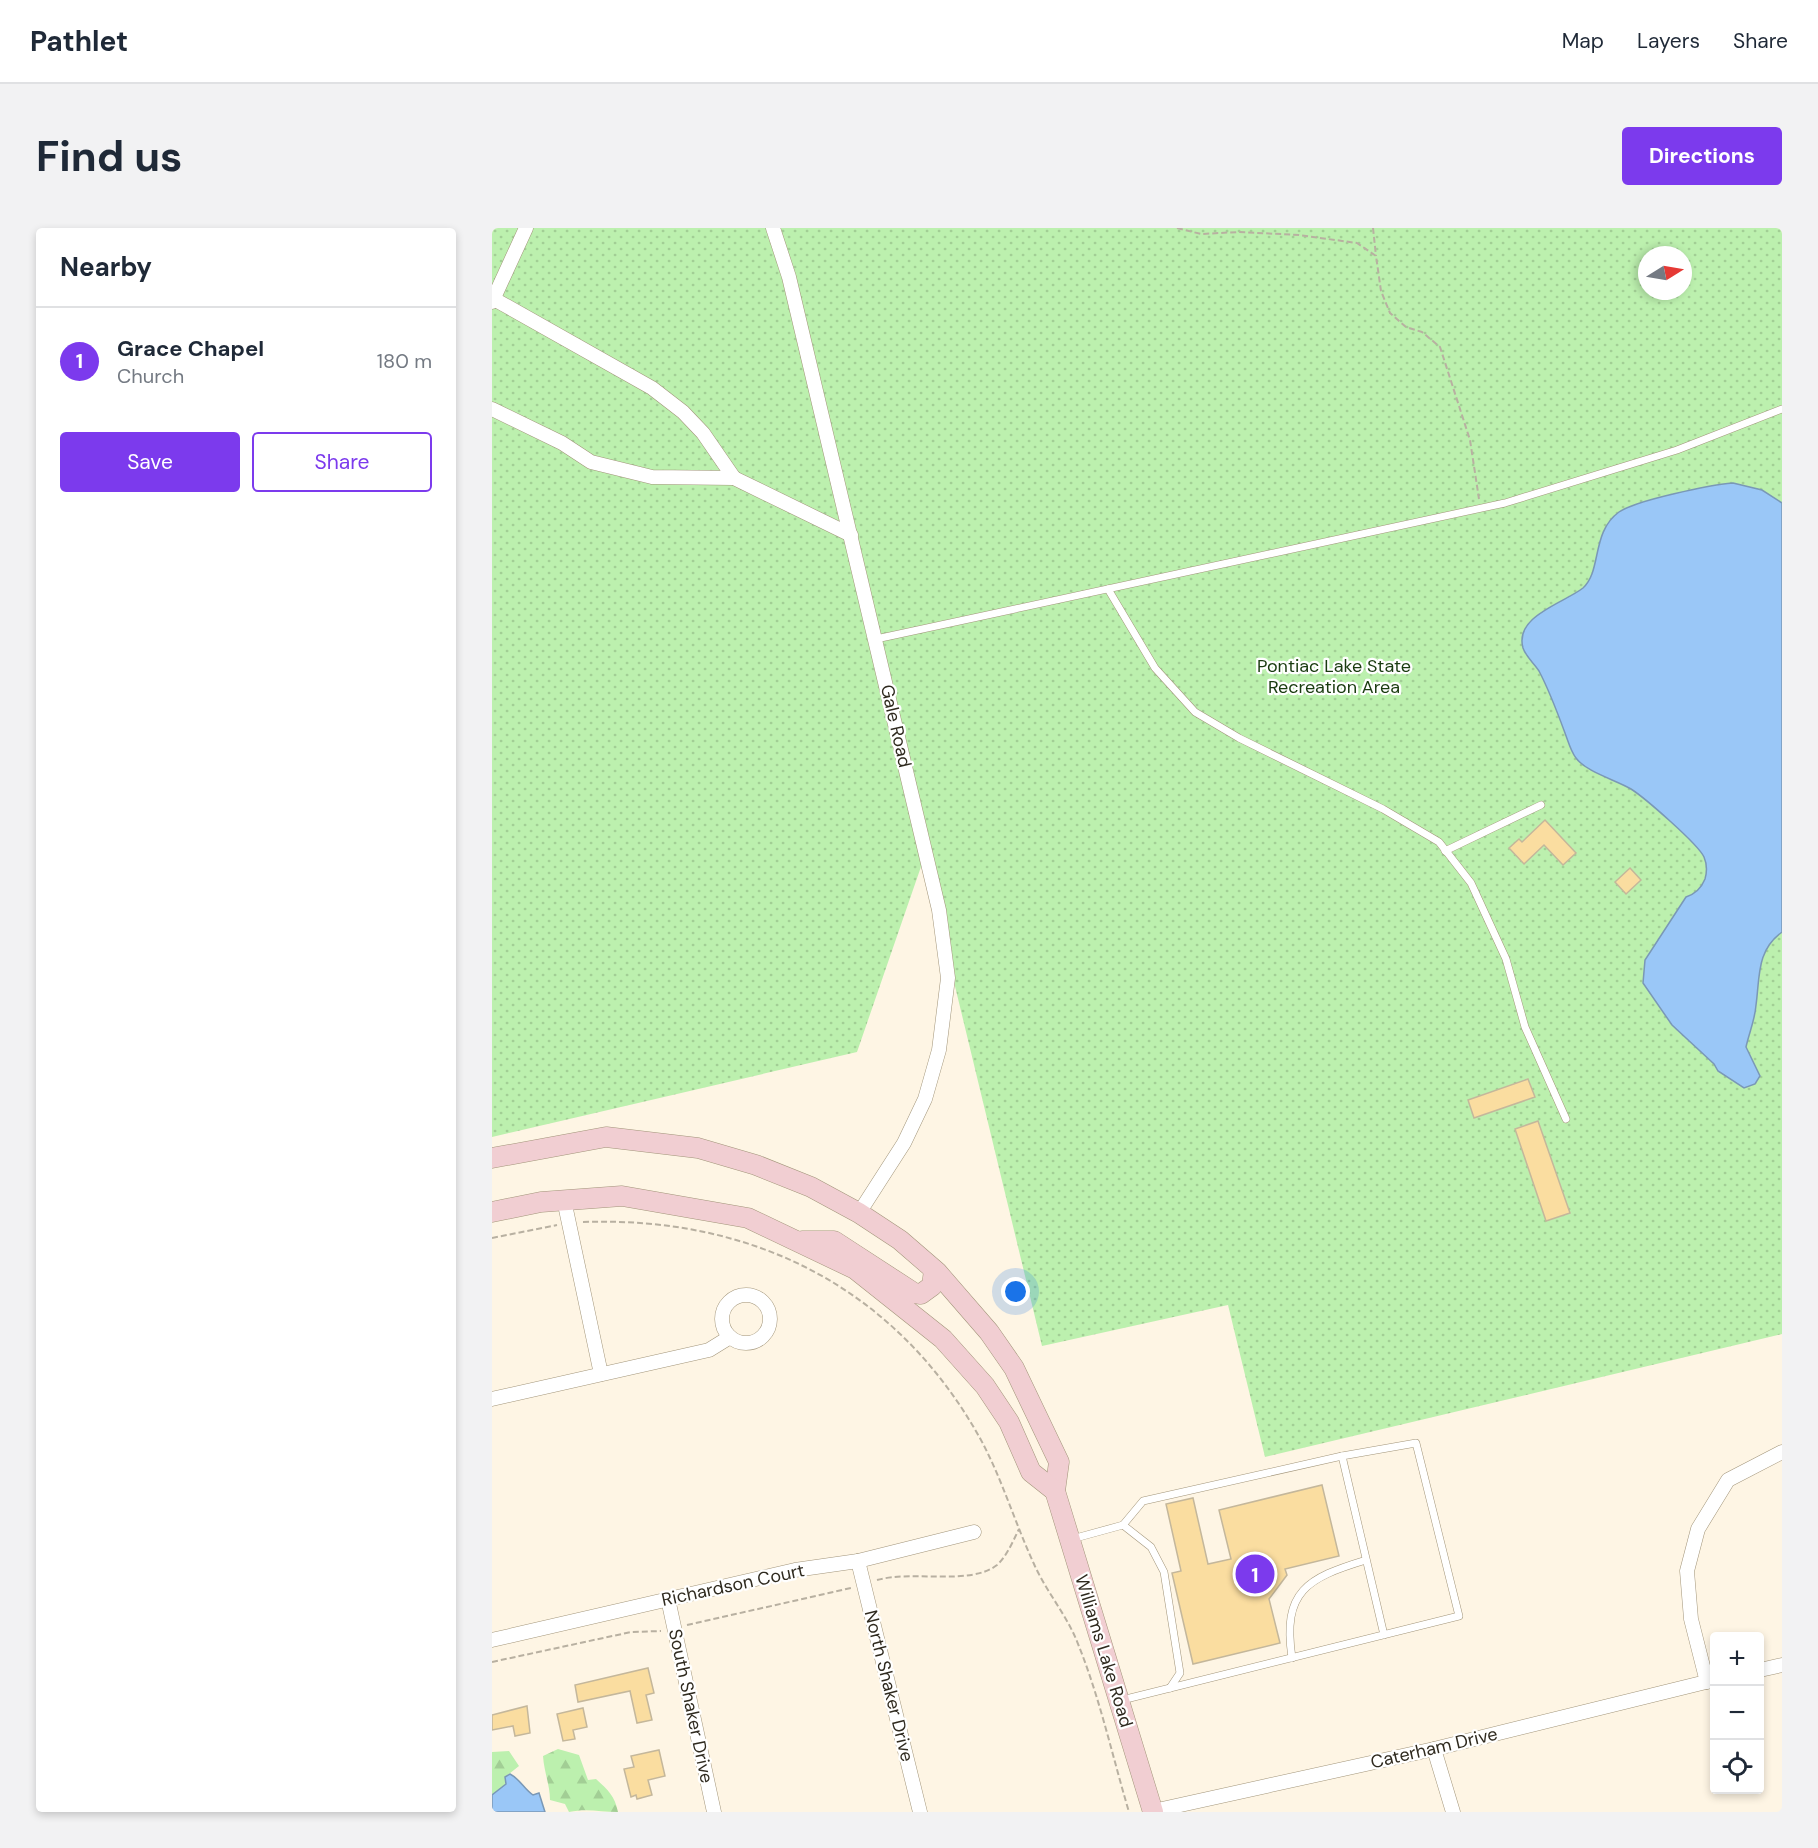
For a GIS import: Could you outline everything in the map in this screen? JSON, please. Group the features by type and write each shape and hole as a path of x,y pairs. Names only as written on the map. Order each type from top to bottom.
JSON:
{"main road":[{"name":"Williams Lake Road","path":"492,1158 606,1137 698,1148 756,1165 811,1187 900,1240 934,1270 989,1332 1019,1378 1059,1462 1055,1491 1153,1812"},
{"path":"492,1171 571,1155 606,1137"},
{"path":"492,1212 564,1200 622,1196 748,1218 796,1241 864,1276 943,1339 990,1393 1009,1422 1031,1472 1055,1491"},
{"path":"796,1241 834,1241 914,1293 921,1294 932,1286 934,1270"},
{"path":"990,1393 1003,1392 1019,1378"}],"street":[{"path":"526,228 493,300 652,388 683,412 703,433 734,478"},
{"name":"Gale Road","path":"773,228 789,277 876,639 939,910 948,978 939,1050 925,1099 904,1143 859,1214"},
{"path":"492,409 562,443 591,462 652,477 734,478 851,535"},
{"path":"564,1200 601,1374"},
{"path":"492,1399 709,1350 730,1337"},
{"path":"1710,1678 1691,1619 1687,1571 1698,1529 1728,1480 1782,1452"},
{"name":"Richardson Court","path":"492,1640 795,1570 858,1561 974,1532"},
{"name":"North Shaker Drive","path":"858,1561 920,1812"},
{"name":"South Shaker Drive","path":"668,1599 714,1812"},
{"path":"1764,1669 1782,1665"},
{"name":"Caterham Drive","path":"1153,1812 1434,1749 1710,1681"},
{"path":"1434,1749 1454,1812"}],"lane":[{"path":"876,639 1480,508 1677,450 1782,409"},
{"path":"1108,589 1155,668 1195,712 1239,738 1383,809 1439,842 1471,883 1506,959 1525,1027 1566,1119"},
{"path":"1445,851 1541,805"},
{"path":"1070,1540 1123,1525 1143,1501 1342,1456 1416,1443 1460,1616 1119,1701"},
{"path":"1342,1456 1384,1635"},
{"path":"1123,1525 1151,1546 1164,1572 1180,1673 1170,1688"},
{"path":"1292,1658 1288,1632 1292,1607 1303,1590 1327,1572 1366,1560"}],"path":[{"path":"1177,228 1201,234 1239,232 1299,235 1346,241 1357,243 1376,256"},
{"path":"1373,228 1381,291 1390,313 1406,327 1422,332 1440,348 1470,440 1480,508"},
{"path":"492,1238 569,1223 658,1223 712,1232 767,1249 825,1277 849,1292 904,1339 939,1376 981,1440 1045,1588 1077,1641 1129,1812"},
{"path":"492,1662 631,1632 651,1633 907,1575 963,1576 980,1572 1002,1560 1019,1529"}],"green space":[{"name":"Pontiac Lake State Recreation Area","path":"492,228 1782,228 1782,1334 1265,1457 1228,1305 1042,1346 924,858 857,1052 492,1137"},
{"path":"558,1749 579,1755 588,1780 596,1779 607,1790 613,1797 618,1812 588,1810 569,1812 565,1804 550,1800 543,1756"},
{"path":"509,1751 519,1766 505,1777 506,1784 492,1795 492,1752"}],"water":[{"path":"1733,483 1762,490 1782,503 1782,932 1774,939 1763,956 1754,1016 1746,1047 1760,1076 1755,1084 1744,1088 1718,1071 1714,1064 1672,1025 1643,983 1645,960 1686,897 1697,891 1705,879 1704,857 1682,832 1638,794 1587,767 1576,758 1539,671 1524,651 1522,637 1526,627 1533,619 1575,594 1589,581 1604,530 1619,512 1657,498"},
{"path":"510,1774 533,1795 539,1793 545,1812 492,1812 492,1795 506,1784 505,1777"}],"building":[{"path":"1545,820 1576,853 1563,865 1544,845 1524,864 1509,848 1519,839 1522,842"},
{"path":"1630,868 1641,880 1626,894 1615,882"},
{"path":"1528,1079 1535,1097 1474,1118 1468,1100"},
{"path":"1538,1121 1570,1213 1546,1221 1515,1129"},
{"path":"1322,1485 1339,1556 1285,1569 1287,1575 1269,1599 1280,1643 1193,1664 1172,1573 1181,1571 1166,1504 1193,1498 1208,1564 1231,1559 1219,1510"},
{"path":"648,1668 654,1693 646,1695 652,1720 637,1723 630,1691 578,1702 575,1685"},
{"path":"527,1706 530,1733 515,1736 513,1726 492,1730 492,1715"},
{"path":"583,1708 587,1727 573,1730 575,1739 563,1741 557,1714"},
{"path":"659,1750 665,1776 648,1780 652,1795 637,1799 636,1795 631,1797 624,1769 634,1767 631,1756"}],"place":[{"name":"Grace Chapel","path":"1255,1574"}]}
